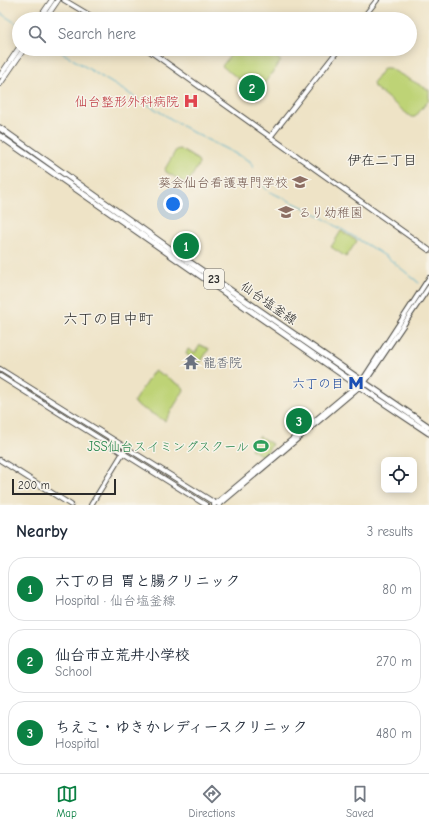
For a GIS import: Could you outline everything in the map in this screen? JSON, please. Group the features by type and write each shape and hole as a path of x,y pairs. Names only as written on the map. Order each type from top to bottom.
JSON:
{"main road":[{"path":"44,12 52,0"},
{"path":"50,12 58,0"},
{"path":"0,76 14,56"},
{"path":"0,84 4,70 17,56"},
{"name":"仙台塩釜線","path":"0,128 158,241 429,427"},
{"name":"仙台塩釜線","path":"0,136 429,434"}],"street":[{"path":"64,0 84,12"},
{"path":"368,12 377,0"},
{"path":"157,56 429,250"},
{"path":"271,136 334,56"},
{"path":"363,382 429,278"},
{"path":"0,369 216,504 363,382 429,287"},
{"path":"0,376 206,505"},
{"path":"91,505 126,448"},
{"path":"0,460 71,505"}],"green space":[{"path":"230,56 274,56 281,61 257,93 222,66"},
{"path":"384,68 389,68 429,90 429,100 415,117 411,117 374,87 373,83"},
{"path":"180,149 198,160 199,164 189,181 185,183 166,172 165,169 176,150"},
{"path":"341,231 357,241 346,257 331,247"},
{"path":"200,345 209,349 200,363 186,354 188,349 195,353"},
{"path":"156,371 183,387 184,390 165,421 135,404 134,401 153,372"},
{"name":"JSS仙台スイミングスクール","path":"259,436 272,444 264,457 251,449"}],"waterway":[{"path":"0,13 12,21"},
{"path":"67,56 138,99"},
{"path":"144,102 192,132 250,161 253,168"},
{"path":"257,178 268,191 309,210 333,224 387,257 419,283"}],"place":[{"name":"仙台市立荒井小学校","path":"252,88"},
{"name":"仙台整形外科病院","path":"191,101"},
{"name":"葵会仙台看護専門学校","path":"300,182"},
{"name":"るり幼稚園","path":"286,212"},
{"name":"六丁の目 胃と腸クリニック","path":"186,246"},
{"name":"龍香院","path":"191,362"},
{"name":"六丁の目","path":"356,383"},
{"name":"ちえこ・ゆきかレディースクリニック","path":"299,421"},
{"name":"JSS仙台スイミングスクール","path":"261,446"}],"district":[{"name":"伊在二丁目","path":"382,160"},
{"name":"六丁の目中町","path":"108,319"}]}
